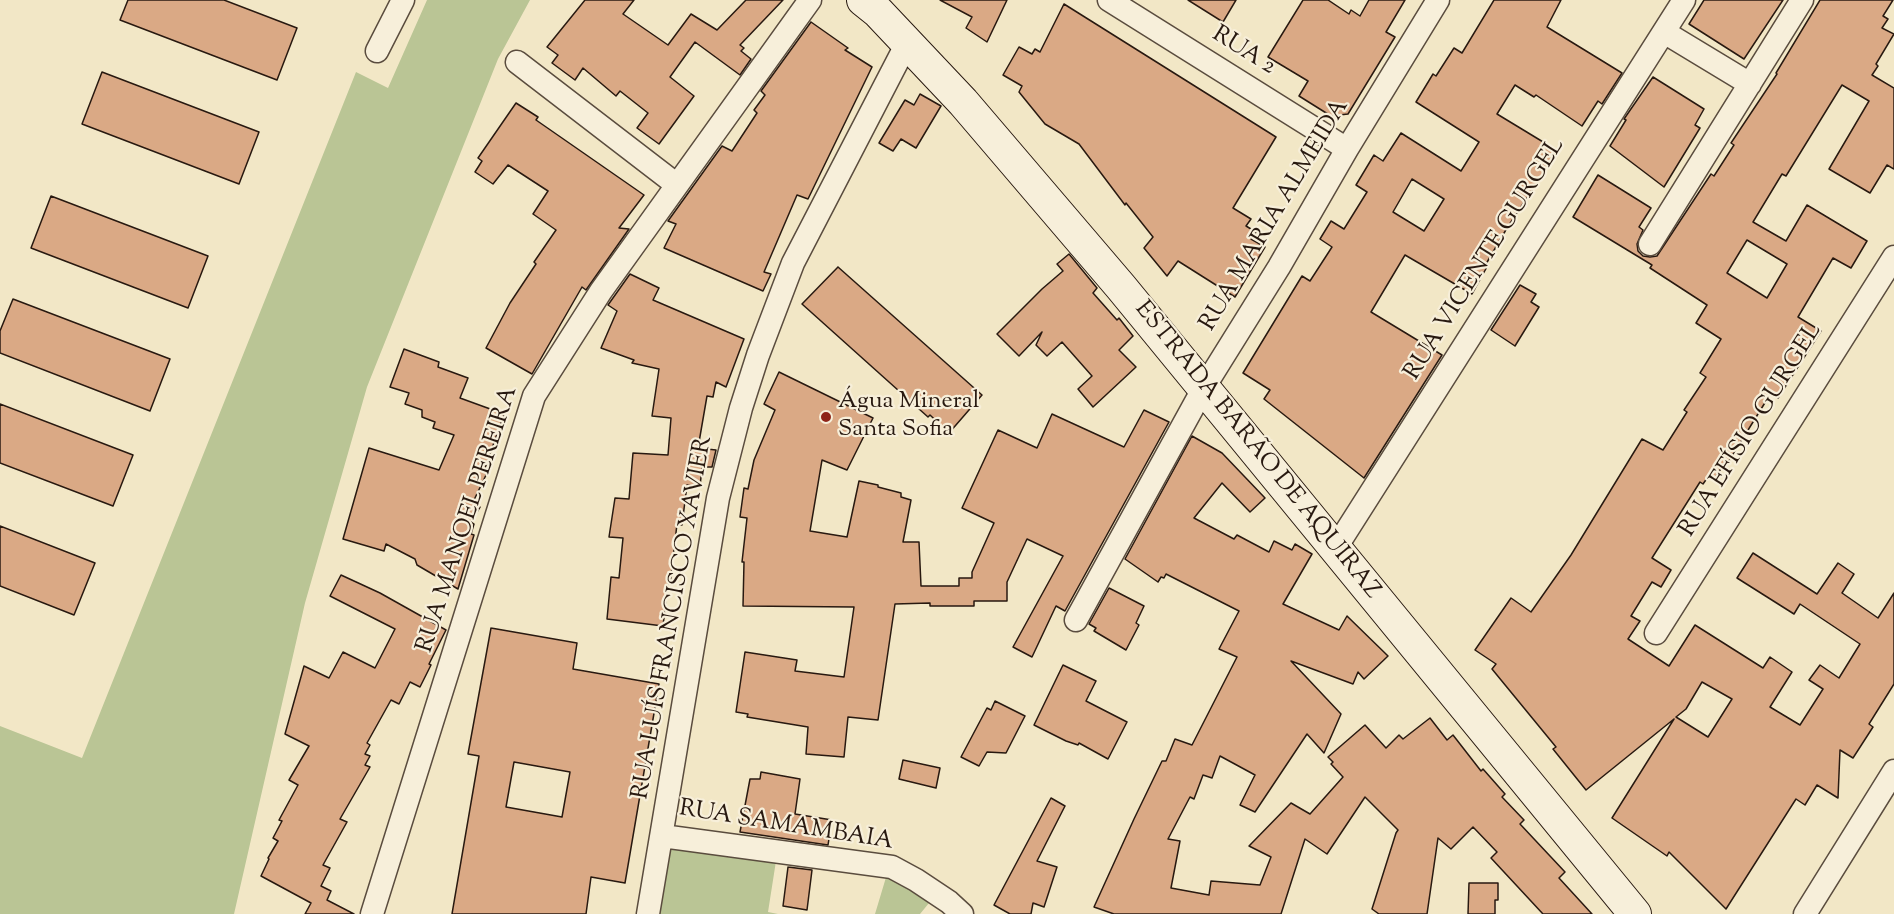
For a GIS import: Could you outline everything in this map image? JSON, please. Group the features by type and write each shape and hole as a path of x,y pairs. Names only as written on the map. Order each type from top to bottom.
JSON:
{"street":[{"path":"377,51 403,0"},
{"name":"RUA MANOEL PEREIRA","path":"372,914 534,396 601,291 810,0"},
{"name":"RUA 2","path":"1109,0 1347,149"},
{"name":"RUA MARIA ALMEIDA","path":"1076,620 1203,388 1279,267 1347,149 1438,0"},
{"name":"RUA VICENTE GURGEL","path":"1335,549 1684,0"},
{"path":"1650,244 1802,0"},
{"name":"ESTRADA BARÃO DE AQUIRAZ","path":"873,4 986,128 1122,287 1635,914"},
{"path":"1664,32 1749,84"},
{"name":"RUA LUÍS FRANCISCO XAVIER","path":"648,914 718,498 741,408 761,346 793,263 907,43"},
{"path":"517,62 677,186"},
{"name":"RUA EFÍSIO GURGEL","path":"1656,633 1894,257"},
{"path":"1805,914 1890,785"},
{"name":"RUA SAMAMBAIA","path":"662,836 892,867 916,880 962,914"}],"green space":[{"path":"427,0 530,0 498,59 367,387 305,603 234,914 0,914 0,726 82,758 356,72 388,88"},
{"path":"666,842 776,861 768,912 778,914 656,914"},
{"path":"887,874 929,903 920,914 875,914"}],"building":[{"path":"128,0 224,0 297,28 277,80 120,20"},
{"path":"585,0 634,0 623,14 668,45 691,14 717,30 746,0 783,0 740,45 744,48 741,51 751,59 740,75 695,42 670,77 694,96 659,144 637,128 648,113 620,91 616,96 583,68 575,80 552,63 558,55 547,47"},
{"path":"940,0 1007,0 987,42 966,28 972,17"},
{"path":"1188,0 1236,0 1223,22"},
{"path":"1303,0 1328,0 1349,14 1351,10 1360,16 1369,0 1405,0 1386,32 1395,37 1348,114 1331,116 1299,96 1308,81 1268,57"},
{"path":"1494,0 1561,0 1547,27 1622,73 1602,104 1598,101 1582,126 1536,95 1534,97 1515,85 1497,114 1558,151 1507,228 1472,294 1405,255 1371,312 1442,355 1364,478 1264,399 1270,390 1243,373 1302,276 1310,281 1332,247 1320,239 1331,221 1344,229 1367,192 1356,185 1374,155 1383,161 1401,133 1461,171 1479,142 1416,102 1433,74 1436,76 1454,48 1462,53","holes":["1412,179 1444,199 1424,231 1393,212"]},
{"path":"1704,0 1783,0 1744,59 1689,24"},
{"path":"1820,0 1893,0 1883,16 1888,19 1882,28 1894,34 1872,75 1894,88 1894,169 1887,165 1870,193 1829,169 1869,101 1842,85 1786,176 1782,174 1753,222 1786,241 1807,205 1867,241 1851,268 1833,258 1798,317 1821,331 1778,398 1771,393 1727,464 1725,462 1715,478 1710,474 1703,484 1700,482 1652,558 1671,570 1661,587 1652,582 1631,616 1640,621 1628,639 1669,666 1695,625 1763,668 1770,657 1792,672 1770,707 1800,725 1823,689 1809,680 1820,665 1839,678 1860,644 1800,604 1794,614 1737,578 1753,553 1817,594 1838,563 1854,574 1842,593 1878,618 1894,593 1894,684 1869,724 1873,727 1853,758 1840,750 1838,798 1817,785 1805,805 1796,799 1726,909 1669,852 1667,856 1612,818 1674,719 1586,790 1553,749 1556,747 1492,669 1496,664 1475,650 1511,598 1531,612 1571,555 1642,439 1663,450 1687,412 1684,410 1706,377 1700,373 1721,339 1696,323 1707,305 1650,268 1652,265 1573,217 1598,175 1651,208 1639,227 1643,230 1637,244 1638,251 1643,256 1657,256 1711,174 1714,176 1734,145 1731,143","holes":["1747,240 1787,264 1767,298 1727,273","1702,682 1732,699 1708,737 1676,717 1686,709"]},
{"path":"1064,4 1276,137 1233,208 1251,219 1246,226 1256,232 1251,239 1265,247 1235,297 1178,261 1167,276 1144,248 1153,237 1126,203 1125,205 1079,144 1045,124 1019,92 1022,86 1003,75 1019,47 1032,54 1035,49 1040,52"},
{"path":"811,22 848,48 845,50 872,67 808,199 797,195 764,272 771,274 763,291 664,248 676,224 668,221 722,146 732,151 757,113 754,110 765,95 761,91"},
{"path":"102,72 259,132 239,184 82,124"},
{"path":"1653,77 1704,109 1695,125 1700,128 1664,187 1610,146 1626,120 1624,119"},
{"path":"920,94 941,106 916,148 901,139 893,151 879,143 905,100 914,105"},
{"path":"516,103 538,117 536,120 644,195 619,228 629,229 586,290 582,287 532,374 486,348 510,303 536,264 534,262 556,230 533,214 548,191 508,165 493,184 475,172 482,161 478,158"},
{"path":"51,196 208,256 188,308 31,248"},
{"path":"1069,254 1097,288 1093,293 1117,320 1119,318 1133,336 1119,350 1136,367 1093,407 1078,389 1092,376 1062,342 1047,356 1036,345 1042,332 1019,356 997,334 1063,271 1057,264"},
{"path":"838,267 982,395 949,433 930,415 928,417 802,304"},
{"path":"630,274 659,288 653,300 744,339 726,387 716,382 713,397 707,396 698,448 716,450 712,467 702,467 700,487 687,485 682,525 677,524 663,626 607,619 611,577 619,578 623,538 609,537 615,498 629,499 633,453 668,455 671,418 652,416 659,369 632,363 634,360 601,348 617,311 608,305"},
{"path":"1520,285 1536,294 1531,302 1539,307 1515,346 1491,330"},
{"path":"13,299 170,359 150,411 0,353 0,331"},
{"path":"404,349 439,362 438,367 468,378 460,398 504,414 484,471 487,473 473,502 480,507 471,522 474,524 471,534 474,535 458,589 417,565 415,559 386,544 384,551 343,539 369,448 439,470 454,435 433,428 435,422 422,417 422,410 405,404 409,393 390,387"},
{"path":"779,372 873,418 847,470 822,460 810,531 847,537 859,481 901,493 901,497 911,500 903,542 919,542 921,586 959,586 959,578 972,578 972,572 994,523 962,508 998,430 1037,448 1052,414 1124,447 1144,410 1169,422 1065,611 1056,606 1032,657 1013,647 1063,556 1027,539 1007,582 1007,601 974,601 974,606 930,606 930,603 895,604 878,720 848,717 844,757 806,754 808,727 747,717 748,714 736,712 745,652 797,660 795,671 844,677 854,607 743,606 744,562 742,562 747,518 740,517 744,488 748,489 754,460 775,410 764,404"},
{"path":"0,404 133,455 113,506 0,463"},
{"path":"1192,436 1222,453 1265,498 1250,512 1222,483 1194,518 1234,539 1237,535 1269,552 1274,541 1292,550 1295,544 1312,554 1283,604 1339,630 1347,616 1388,656 1364,679 1358,672 1353,684 1291,661 1341,714 1324,753 1307,734 1255,812 1240,805 1255,775 1220,756 1212,778 1203,775 1194,799 1190,797 1168,839 1180,841 1171,888 1209,895 1211,881 1260,885 1271,857 1249,846 1291,803 1310,814 1343,777 1328,757 1365,725 1386,748 1399,735 1403,739 1430,718 1447,740 1453,735 1481,771 1483,769 1505,794 1502,797 1524,820 1520,824 1565,872 1559,878 1592,914 1543,914 1491,858 1497,852 1473,827 1451,849 1438,838 1427,914 1379,914 1372,909 1398,830 1365,797 1327,854 1305,839 1281,914 1114,914 1094,907 1162,761 1166,761 1175,739 1192,745 1237,657 1219,649 1239,611 1166,574 1158,582 1125,559"},
{"path":"0,526 95,563 74,615 0,586"},
{"path":"341,575 380,593 446,630 420,687 410,682 399,704 391,700 367,743 370,745 365,754 370,756 365,765 370,767 340,819 347,822 323,865 330,868 321,886 331,891 327,900 354,914 305,914 311,903 261,876 278,841 273,838 282,821 279,820 298,785 289,780 309,746 285,734 304,666 329,678 343,652 375,668 395,629 330,596"},
{"path":"1109,588 1144,606 1136,623 1139,625 1126,650 1094,631 1096,628 1089,624"},
{"path":"491,628 577,643 573,669 659,684 625,883 591,877 586,914 452,914 479,756 468,754","holes":["514,762 570,772 562,817 506,807"]},
{"path":"1063,665 1096,681 1086,701 1127,722 1108,759 1079,743 1078,745 1066,741 1034,725"},
{"path":"995,701 1025,716 1006,753 987,752 979,766 961,757 987,708 991,710"},
{"path":"903,760 940,768 936,788 899,779"},
{"path":"761,772 800,779 795,814 832,820 828,845 740,832 750,779 760,779"},
{"path":"1051,798 1065,806 1037,861 1057,867 1044,907 1033,903 1031,914 1010,914 994,905"},
{"path":"788,867 812,870 807,910 783,906"},
{"path":"1469,883 1498,883 1495,914 1468,914"}],"place":[{"name":"Água Mineral Santa Sofia","path":"826,417"}]}
